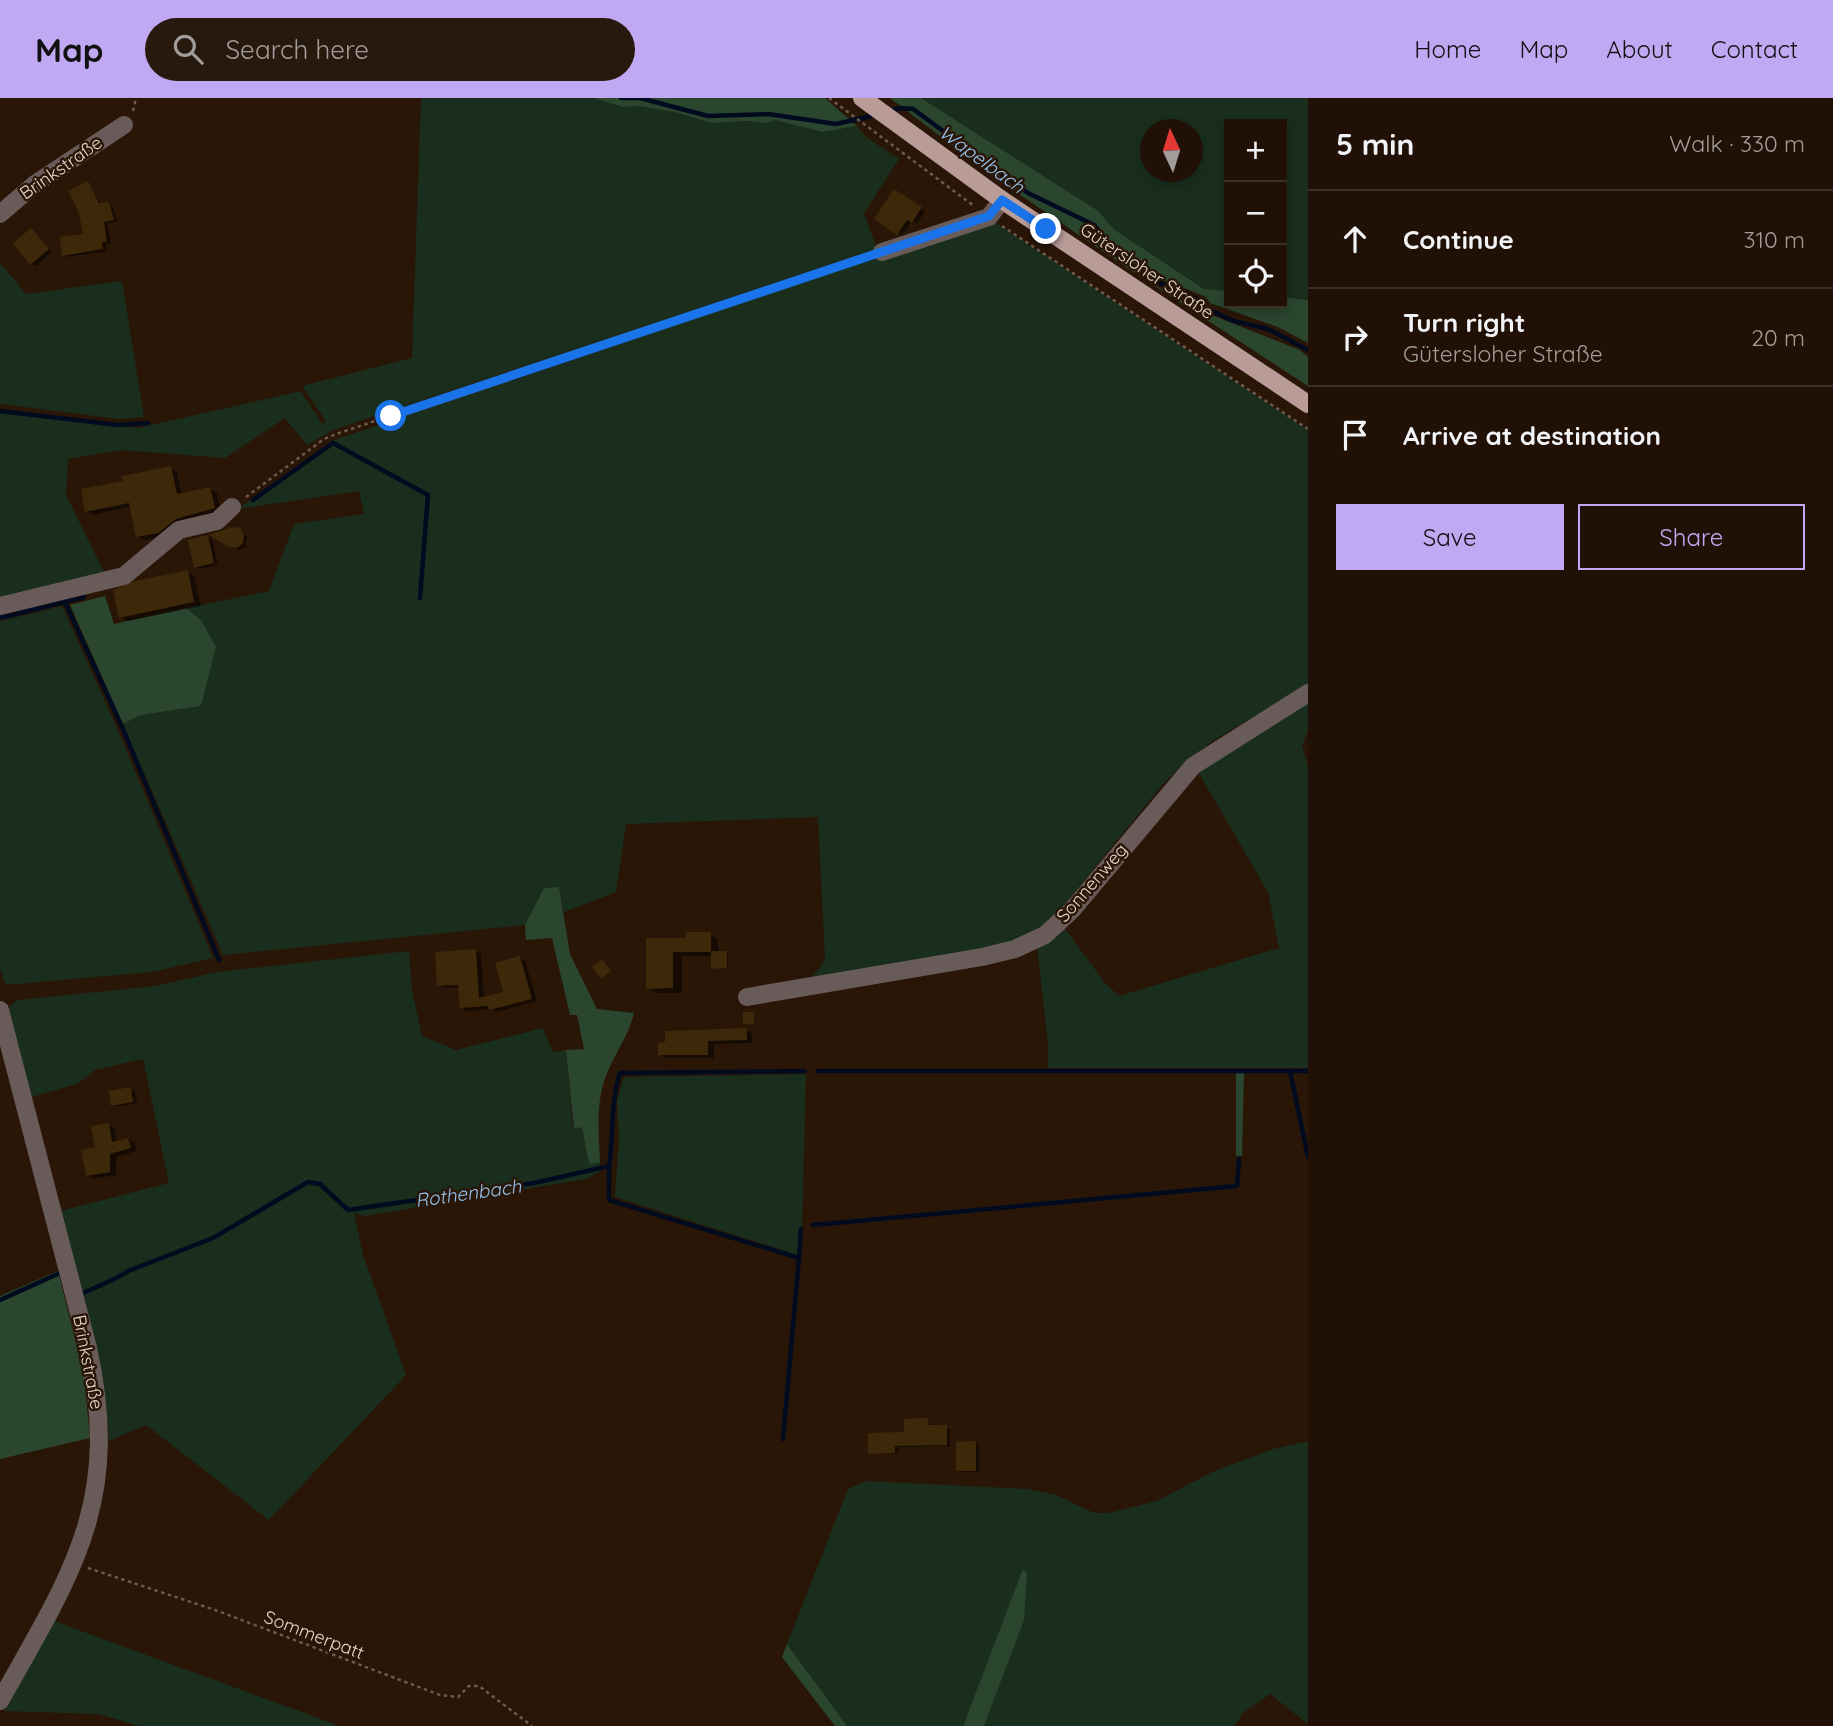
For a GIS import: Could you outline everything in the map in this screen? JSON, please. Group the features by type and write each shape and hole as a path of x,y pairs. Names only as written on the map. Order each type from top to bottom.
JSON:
{"main road":[{"name":"Gütersloher Straße","path":"862,98 1002,200 1308,404"}],"street":[{"name":"Brinkstraße","path":"0,214 35,184 124,125"},
{"path":"882,252 989,216 1002,200"},
{"path":"0,606 124,576 179,530 217,521 232,507"},
{"name":"Sonnenweg","path":"747,997 982,957 1015,949 1045,935 1072,910 1193,766 1308,693"},
{"name":"Brinkstraße","path":"0,1010 97,1395 101,1441 91,1514 75,1564 0,1701"}],"path":[{"path":"829,98 989,216 1308,429"},
{"path":"232,507 324,439 882,252"},
{"name":"Sommerpatt","path":"75,1564 215,1610 440,1695 458,1697 469,1686 479,1686 532,1726"}],"green space":[{"path":"421,98 593,98 623,107 638,106 675,112 712,123 775,120 823,132 857,126 866,137 899,159 864,213 877,249 333,430 307,445 285,418 225,458 121,450 68,459 66,495 105,574 0,599 0,413 138,428 301,391 322,424 326,421 302,386 412,358"},
{"path":"593,98 825,98 857,126 823,132 775,120 766,123 712,123 675,112 638,106 623,107"},
{"path":"890,98 921,98 1097,210 1115,230 1204,289 1224,291 1224,308 1172,283 1133,272 991,175"},
{"path":"921,98 1308,98 1308,300 1287,298 1287,119 1224,119 1224,291 1204,289 1115,230 1097,210"},
{"path":"991,220 1308,430 1308,685 1214,740 1186,761 1163,784 1043,931 1011,945 807,984 825,960 818,817 626,824 616,892 564,912 559,888 544,888 525,925 223,955 123,724 141,715 202,706 201,621 186,608 269,591 294,524 364,514 359,491 238,509 334,440"},
{"path":"0,263 26,294 122,281 144,417 119,419 0,404"},
{"path":"1147,281 1204,312 1300,350 1308,357 1308,386"},
{"path":"1287,298 1308,300 1308,343 1278,327 1224,308 1287,308"},
{"path":"105,596 114,624 186,608 201,620 216,647 201,706 141,715 123,724 70,605"},
{"path":"62,606 117,728 213,958 152,972 5,985 0,968 0,621"},
{"path":"1308,699 1308,731 1302,745 1308,768 1308,1068 1048,1068 1048,1044 1037,946 1063,926 1105,983 1119,996 1279,948 1268,892 1197,770"},
{"path":"559,887 570,954 597,1009 634,1013 628,1032 606,1076 601,1094 598,1123 600,1163 589,1164 582,1127 574,1129 566,1050 584,1049 577,1015 570,1015 552,938 526,940 525,925 544,888"},
{"path":"409,951 412,990 422,1036 456,1050 543,1028 553,1052 566,1050 573,1128 582,1127 589,1164 600,1163 599,1172 586,1179 366,1216 354,1213 363,1255 406,1375 269,1520 146,1425 109,1441 97,1354 60,1211 169,1183 143,1059 95,1070 77,1084 31,1097 8,1008 17,1000 156,986 217,972"},
{"path":"1236,1073 1244,1073 1242,1156 1236,1156"},
{"path":"806,1074 802,1228 799,1228 798,1255 615,1197 619,1139 617,1100 624,1077"},
{"path":"58,1271 84,1375 90,1438 0,1459 0,1296"},
{"path":"1308,1441 1308,1724 1270,1694 1243,1713 1234,1726 984,1726 1024,1620 1023,1570 963,1726 847,1726 787,1644 848,1489 866,1481 1028,1489 1056,1495 1094,1513 1109,1513 1157,1501 1212,1472 1273,1449"},
{"path":"1023,1569 1027,1573 1024,1620 984,1726 963,1726"},
{"path":"54,1621 340,1726 139,1726 98,1714 4,1711"},
{"path":"787,1644 847,1726 835,1726 782,1657"}],"building":[{"path":"88,181 99,203 109,202 114,220 104,222 107,242 102,242 103,249 62,256 60,237 83,234 79,213 68,191"},
{"path":"894,189 922,207 912,223 907,220 897,235 874,219"},
{"path":"31,228 49,249 30,265 13,243"},
{"path":"171,466 177,494 210,487 215,508 176,519 158,533 136,537 129,503 85,512 81,489 123,481 122,476"},
{"path":"232,527 240,528 244,535 243,543 237,548 229,547 209,535"},
{"path":"208,535 214,563 194,568 188,540"},
{"path":"188,570 194,602 119,618 113,590 135,581"},
{"path":"686,932 711,932 711,952 673,952 673,988 646,989 646,938 686,938"},
{"path":"476,949 479,998 503,992 495,963 520,956 532,999 489,1010 488,1006 460,1008 458,985 437,986 435,952"},
{"path":"711,951 727,951 727,968 711,969"},
{"path":"602,959 611,971 601,979 592,967"},
{"path":"743,1012 754,1012 754,1024 743,1024"},
{"path":"747,1028 747,1040 708,1041 708,1055 658,1055 658,1043 665,1042 665,1031"},
{"path":"131,1087 133,1102 111,1106 109,1091"},
{"path":"109,1123 112,1142 128,1138 131,1148 110,1154 110,1172 86,1176 81,1150 95,1147 91,1126"},
{"path":"928,1418 928,1425 947,1425 947,1445 895,1446 895,1453 868,1454 868,1433 904,1432 904,1419"},
{"path":"976,1441 976,1471 956,1471 956,1442"}],"waterway":[{"name":"Wapelbach","path":"621,98 640,98 708,116 768,114 836,124 876,115"},
{"name":"Wapelbach","path":"887,112 900,108 913,109 1028,193 1094,225 1121,259 1167,287 1179,289 1197,299 1201,306 1234,321 1268,329 1308,350"},
{"path":"0,411 118,425 148,423"},
{"path":"253,500 333,443 428,495 420,598"},
{"path":"0,618 84,597"},
{"path":"65,602 122,727 219,960"},
{"name":"Rothenbach","path":"83,1293 128,1271 213,1238 308,1182 320,1184 348,1210 534,1183 609,1166 615,1096 620,1073 805,1071"},
{"path":"818,1071 1308,1071"},
{"path":"1290,1071 1308,1157"},
{"path":"813,1225 1237,1186 1239,1159"},
{"path":"609,1166 609,1200 799,1258 801,1229"},
{"path":"783,1439 799,1258"},
{"name":"Rothenbach","path":"0,1300 60,1273"}],"route":[{"path":"391,416 989,216 1002,200 1046,229"}]}
